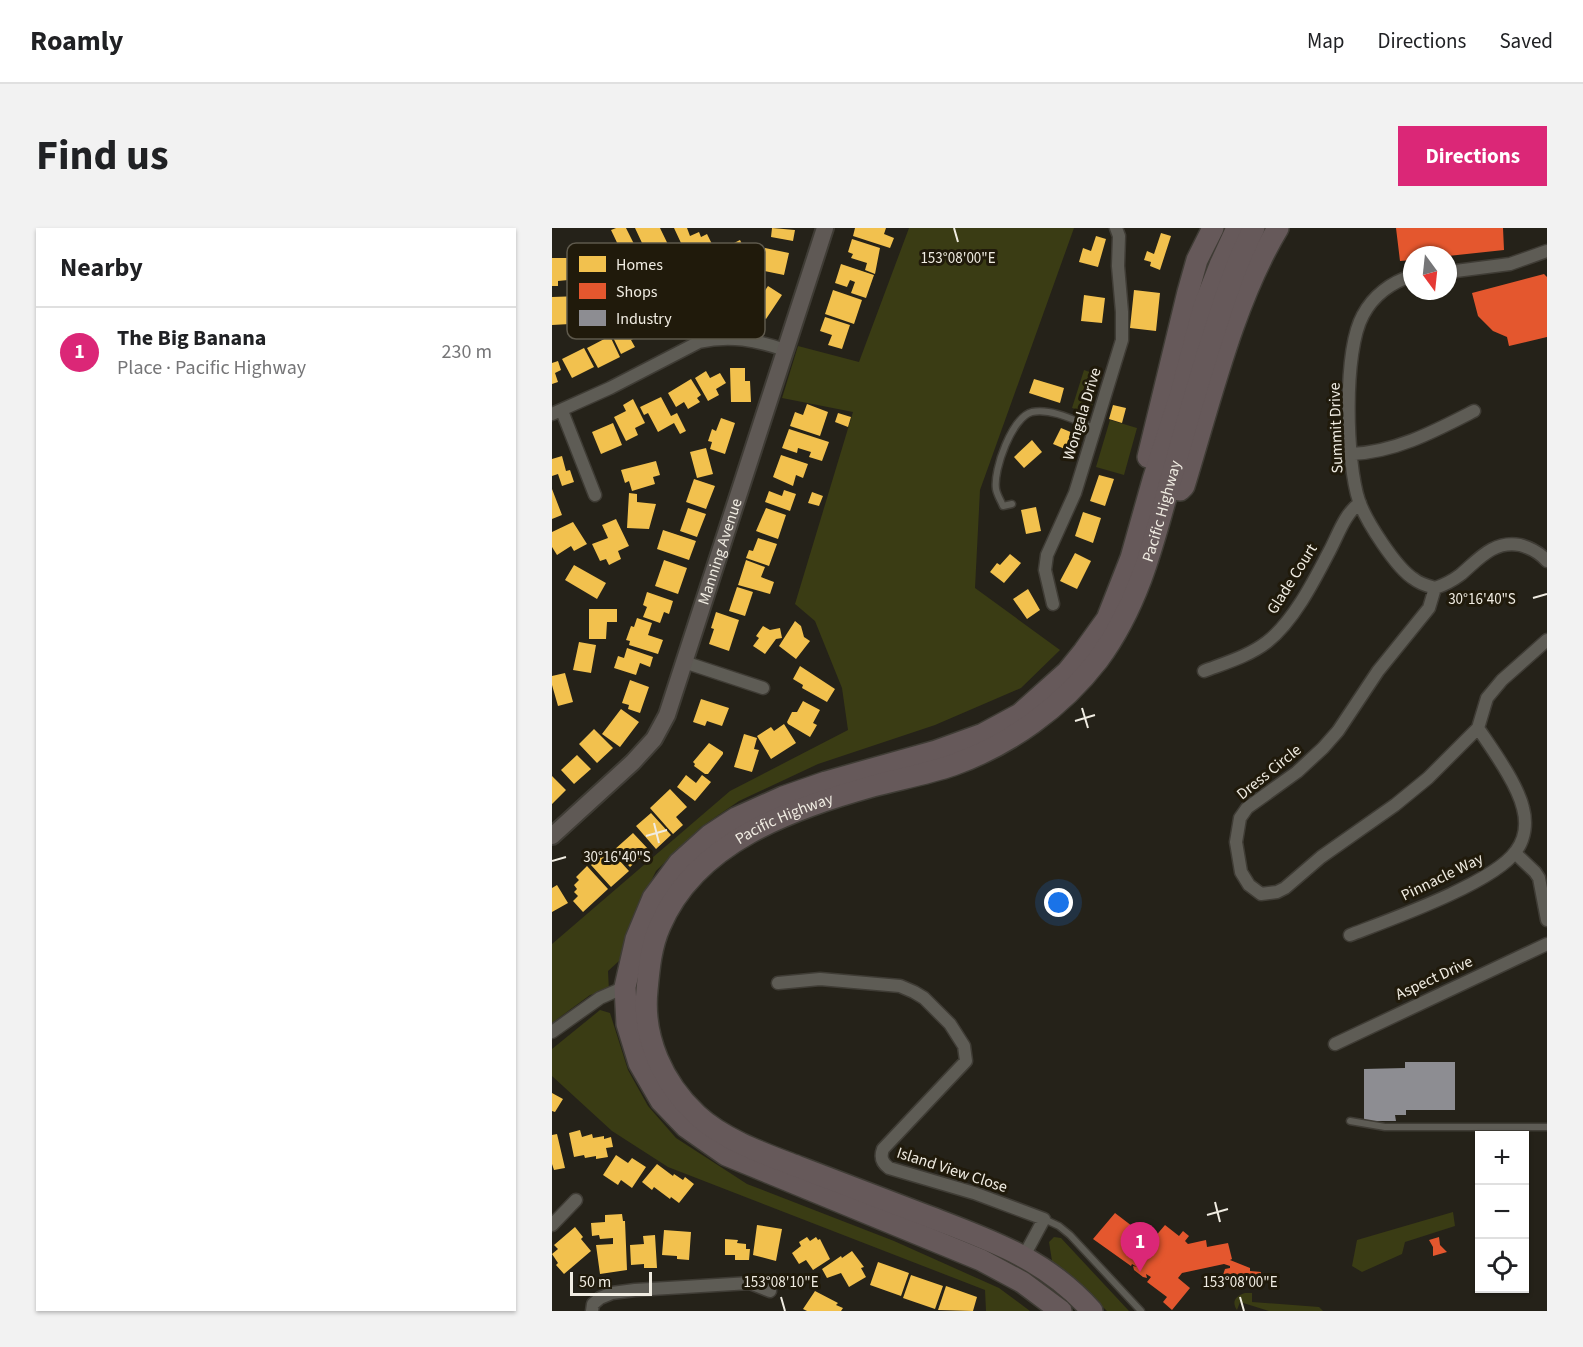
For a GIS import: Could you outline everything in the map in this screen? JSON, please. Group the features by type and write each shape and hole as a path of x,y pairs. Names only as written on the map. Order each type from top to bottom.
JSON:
{"highway":[{"path":"1153,480 1147,461 1176,332 1197,260 1213,228"},
{"name":"Pacific Highway","path":"1061,1311 1022,1282 981,1260 726,1155 686,1127 660,1101 639,1063 627,1024 625,987 636,939 653,898 679,863 710,835 736,818 783,797 826,782 936,751 983,734 1020,714 1067,672 1084,651 1107,619 1131,558 1181,393 1204,306 1237,228"},
{"name":"Pacific Highway","path":"1092,1311 1054,1274 1024,1256 766,1154 728,1136 702,1120 678,1096 660,1066 648,1033 646,998 650,959 660,925 684,886 711,859 747,834 798,809 952,765 997,745 1038,720 1068,693 1096,662 1119,628 1134,600 1226,295 1238,258 1254,228"},
{"path":"1162,511 1184,486 1232,334 1263,254 1278,228"},
{"path":"924,1237 951,1238 1011,1258 1024,1256 1024,1265 1065,1311"}],"street":[{"name":"Manning Avenue","path":"552,836 633,762 654,739 667,715 825,228"},
{"name":"Wongala Drive","path":"1053,604 1045,577 1047,555 1075,493 1122,340 1118,266 1119,236 1116,228"},
{"path":"1457,271 1510,264 1547,251"},
{"name":"Summit Drive","path":"1403,280 1386,288 1371,302 1363,315 1354,342 1350,393 1351,454 1360,503 1394,560 1412,579 1435,588"},
{"path":"595,495 557,412 699,342 711,339"},
{"path":"743,339 785,350"},
{"path":"1351,454 1381,451 1403,444 1474,411"},
{"name":"Glade Court","path":"1204,671 1248,653 1276,634 1309,587 1350,513 1360,503"},
{"path":"1435,588 1459,576 1484,553 1498,546 1512,544 1528,547 1547,561"},
{"name":"Dress Circle","path":"1435,588 1429,608 1378,671 1330,740 1303,767 1247,808 1240,818 1236,842 1245,880 1261,894 1269,894 1285,888 1321,857 1395,805 1454,754 1478,728 1487,698 1494,689 1547,640"},
{"path":"684,662 763,688"},
{"path":"1478,728 1505,770 1523,807 1525,824 1523,840 1515,853 1539,878 1547,920"},
{"name":"Pinnacle Way","path":"1350,935 1417,909 1464,886 1497,868 1515,853"},
{"name":"Aspect Drive","path":"1335,1044 1547,944"},
{"name":"Island View Close","path":"778,982 820,979 900,986 924,998 937,1009 964,1046 966,1061 883,1149 881,1154 884,1165 974,1193 1044,1219"},
{"path":"552,1032 600,998 625,987"},
{"path":"552,1225 576,1200"},
{"path":"1024,1256 1044,1219"},
{"path":"592,1311 593,1304 600,1298 612,1293 635,1290 750,1283 770,1291"}],"lane":[{"path":"1012,504 1003,506 996,488 999,464 1020,419 1030,412 1048,411 1095,428"},
{"path":"1350,1121 1385,1127 1547,1127"},
{"path":"1044,1219 1059,1226 1070,1235 1141,1311"}],"green space":[{"path":"909,228 1074,228 980,490 975,588 1060,650 1021,688 935,725 818,764 739,801 701,827 656,871 632,920 619,961 608,971 609,991 590,995 552,1023 552,944 730,791 848,730 842,688 815,621 795,604 853,412 782,398 798,346 859,362"},
{"path":"1084,370 1101,376 1090,413 1072,408"},
{"path":"1110,420 1137,428 1124,475 1096,467"},
{"path":"600,1010 610,1013 628,1070 648,1106 676,1138 747,1184 894,1241 999,1288 1030,1311 986,1311 985,1290 668,1167 612,1131 552,1076 552,1049"},
{"path":"1453,1212 1455,1226 1405,1242 1402,1254 1362,1272 1352,1266 1357,1240"},
{"path":"1054,1237 1061,1238 1129,1311 1107,1311 1072,1277 1053,1267 1049,1242"},
{"path":"1245,1293 1252,1293 1252,1302 1319,1307 1323,1311 1269,1311 1240,1302 1237,1310 1234,1304 1235,1299"}],"building: Homes":[{"path":"626,228 634,243 617,243 611,230"},
{"path":"635,228 660,228 667,243 642,243"},
{"path":"674,228 687,228 690,236 699,232 701,237 707,234 712,243 681,243"},
{"path":"772,228 795,230 793,241 771,237"},
{"path":"855,228 886,228 884,234 894,238 890,248 853,236"},
{"path":"1161,233 1171,236 1160,270 1150,266 1151,262 1144,260 1147,251 1154,254"},
{"path":"1096,236 1106,239 1098,267 1079,262 1083,248 1091,251"},
{"path":"852,239 880,248 875,274 865,270 867,263 851,258 853,254 848,252"},
{"path":"765,248 789,253 784,275 765,271"},
{"path":"552,258 567,258 567,280 558,281 558,286 552,286"},
{"path":"841,264 874,275 866,298 851,293 855,282 850,280 847,287 835,283"},
{"path":"768,286 782,295 766,319 765,318 765,290"},
{"path":"833,290 862,300 854,324 825,314"},
{"path":"1134,290 1160,293 1156,331 1130,328"},
{"path":"1084,295 1105,298 1102,323 1081,321"},
{"path":"567,296 567,324 552,325 552,297"},
{"path":"825,317 850,325 842,349 828,345 832,335 820,331"},
{"path":"604,339 611,339 620,357 598,368 587,348"},
{"path":"614,339 633,339 631,340 635,347 621,354"},
{"path":"584,348 594,367 572,378 562,359"},
{"path":"558,361 561,370 555,373 558,382 552,384 552,363"},
{"path":"730,368 745,368 745,381 750,381 751,402 731,402"},
{"path":"706,371 710,378 720,373 726,383 716,389 719,395 708,401 695,378"},
{"path":"691,379 701,395 697,398 700,402 688,409 684,402 676,407 668,393"},
{"path":"1034,379 1064,388 1060,403 1029,393"},
{"path":"661,397 671,416 677,413 686,431 680,434 674,423 658,432 648,413 644,415 640,407"},
{"path":"633,399 645,423 635,428 638,435 626,441 614,417 626,411 623,405"},
{"path":"807,404 828,412 820,436 790,426 795,412 803,415"},
{"path":"1113,405 1126,408 1122,423 1109,419"},
{"path":"838,413 851,417 848,427 835,422"},
{"path":"721,418 735,423 725,454 710,449 712,442 708,441 712,429 716,431"},
{"path":"613,423 622,445 601,454 592,432"},
{"path":"1061,428 1080,436 1072,452 1053,444"},
{"path":"789,429 829,442 822,461 809,457 811,452 798,448 797,453 782,448"},
{"path":"1032,440 1042,452 1024,468 1014,457"},
{"path":"706,448 713,474 697,478 690,452"},
{"path":"781,455 808,464 803,478 796,475 793,486 773,477"},
{"path":"562,456 566,471 570,470 574,482 562,486 558,474 552,476 552,459"},
{"path":"656,461 660,475 653,477 655,484 632,491 629,481 625,483 621,470"},
{"path":"1099,475 1114,479 1105,506 1090,501"},
{"path":"694,479 715,486 706,509 686,502"},
{"path":"552,489 562,515 552,519"},
{"path":"784,490 796,494 790,511 765,502 769,491 782,496"},
{"path":"812,492 823,496 819,506 808,503"},
{"path":"629,493 637,494 637,502 656,504 649,529 627,528"},
{"path":"1036,507 1041,531 1026,534 1021,510"},
{"path":"688,508 706,514 697,537 680,531"},
{"path":"766,508 786,515 778,539 756,531"},
{"path":"1083,512 1101,518 1093,543 1075,536"},
{"path":"616,519 629,546 618,551 621,559 609,565 606,559 600,561 592,544 608,538 602,525"},
{"path":"573,522 587,544 574,551 571,546 557,555 552,547 552,532"},
{"path":"663,530 696,541 689,560 657,549"},
{"path":"758,538 777,544 769,566 746,558 749,550 753,551"},
{"path":"1075,553 1091,561 1077,589 1060,581"},
{"path":"1010,554 1021,563 1004,583 990,572 997,563 1000,565"},
{"path":"664,560 687,568 678,594 655,586"},
{"path":"746,560 765,567 761,577 774,582 770,594 738,585"},
{"path":"574,565 606,583 597,599 565,580"},
{"path":"737,587 753,592 745,616 729,611"},
{"path":"1028,589 1040,610 1027,619 1013,599"},
{"path":"647,592 673,601 669,614 664,612 660,623 643,617 647,607 643,605"},
{"path":"589,609 617,609 617,622 607,622 606,639 589,639"},
{"path":"716,612 739,620 729,651 709,644"},
{"path":"637,618 652,623 648,635 663,640 658,654 629,645 630,641 626,640"},
{"path":"795,621 801,626 804,637 810,641 796,659 779,646"},
{"path":"763,626 770,630 780,628 782,638 776,639 765,654 753,646"},
{"path":"579,642 596,645 591,673 573,670"},
{"path":"627,648 653,657 650,667 640,663 636,675 614,668 618,656 624,658"},
{"path":"800,666 835,689 827,702 802,688 803,685 793,679"},
{"path":"565,673 573,702 558,706 552,676"},
{"path":"630,680 649,687 640,713 628,709 629,705 622,703"},
{"path":"701,699 729,708 722,726 707,721 705,726 693,722"},
{"path":"803,701 820,710 813,723 817,725 810,737 787,722 792,712 797,712"},
{"path":"621,709 639,722 620,747 602,734"},
{"path":"784,724 796,743 771,759 757,736 771,727 774,731"},
{"path":"594,729 613,748 597,763 579,744"},
{"path":"744,734 757,738 754,749 759,750 752,772 734,767"},
{"path":"709,743 723,754 708,774 705,774 694,766 693,762"},
{"path":"577,755 591,769 574,784 561,770"},
{"path":"686,775 696,783 702,775 711,782 695,801 677,787"},
{"path":"552,776 566,790 552,804"},
{"path":"670,789 687,807 676,817 683,825 673,834 650,808"},
{"path":"651,813 671,835 656,849 636,826"},
{"path":"633,833 649,850 630,867 614,850"},
{"path":"609,849 629,871 611,887 591,865"},
{"path":"587,866 608,889 583,912 573,901 578,896 574,892 577,889 574,885 579,880 576,877"},
{"path":"557,885 568,903 552,912 552,888"},
{"path":"552,1093 563,1099 555,1112 552,1111"},
{"path":"580,1130 582,1137 592,1134 593,1138 611,1137 613,1147 606,1148 608,1157 596,1159 596,1156 585,1158 584,1155 574,1157 569,1133"},
{"path":"557,1134 565,1168 554,1170 552,1135"},
{"path":"616,1155 628,1163 632,1158 646,1167 632,1188 621,1180 618,1185 603,1175"},
{"path":"657,1164 673,1176 674,1174 683,1180 685,1177 694,1184 679,1203 654,1187 652,1190 642,1182"},
{"path":"622,1214 623,1221 625,1221 627,1270 600,1274 596,1245 613,1244 613,1238 600,1239 599,1235 592,1236 591,1223 605,1222 605,1215"},
{"path":"757,1225 782,1229 776,1261 753,1255"},
{"path":"575,1227 591,1251 564,1274 556,1265 558,1263 552,1254 558,1249 554,1245"},
{"path":"664,1230 691,1232 689,1260 662,1255"},
{"path":"655,1235 657,1268 644,1268 644,1264 631,1265 630,1245 644,1244 643,1236"},
{"path":"807,1237 810,1241 816,1237 820,1239 830,1259 813,1270 806,1260 799,1264 792,1253 801,1246 799,1242"},
{"path":"725,1239 738,1240 737,1243 746,1244 746,1249 750,1249 749,1260 735,1260 735,1255 725,1255"},
{"path":"852,1251 864,1267 861,1268 866,1277 849,1287 841,1273 827,1278 822,1269"},
{"path":"878,1262 909,1273 901,1296 870,1285"},
{"path":"911,1275 943,1286 935,1309 903,1298"},
{"path":"946,1286 977,1297 973,1311 938,1310"},
{"path":"815,1291 838,1303 836,1305 843,1308 841,1311 803,1309"}],"building: Shops":[{"path":"1396,228 1503,228 1504,250 1457,255 1457,246 1403,246 1403,261 1400,261"},
{"path":"1544,274 1547,277 1547,337 1509,346 1507,337 1493,331 1478,316 1472,293"},
{"path":"1115,1213 1149,1239 1151,1236 1154,1238 1165,1225 1179,1236 1183,1231 1189,1236 1185,1241 1188,1244 1206,1240 1207,1247 1228,1243 1232,1259 1230,1260 1250,1268 1250,1271 1261,1272 1260,1280 1223,1275 1225,1269 1230,1268 1224,1264 1182,1273 1178,1278 1190,1288 1172,1310 1163,1302 1167,1297 1147,1282 1151,1277 1146,1274 1147,1278 1143,1277 1134,1270 1133,1266 1137,1267 1132,1264 1131,1266 1093,1239"},
{"path":"1439,1237 1440,1245 1447,1252 1433,1256 1433,1247 1429,1240"}],"building: Industry":[{"path":"1405,1062 1455,1062 1455,1110 1406,1110 1406,1115 1395,1115 1396,1121 1364,1121 1364,1069 1405,1068"}],"place":[{"name":"The Big Banana","path":"1140,1272"}]}
